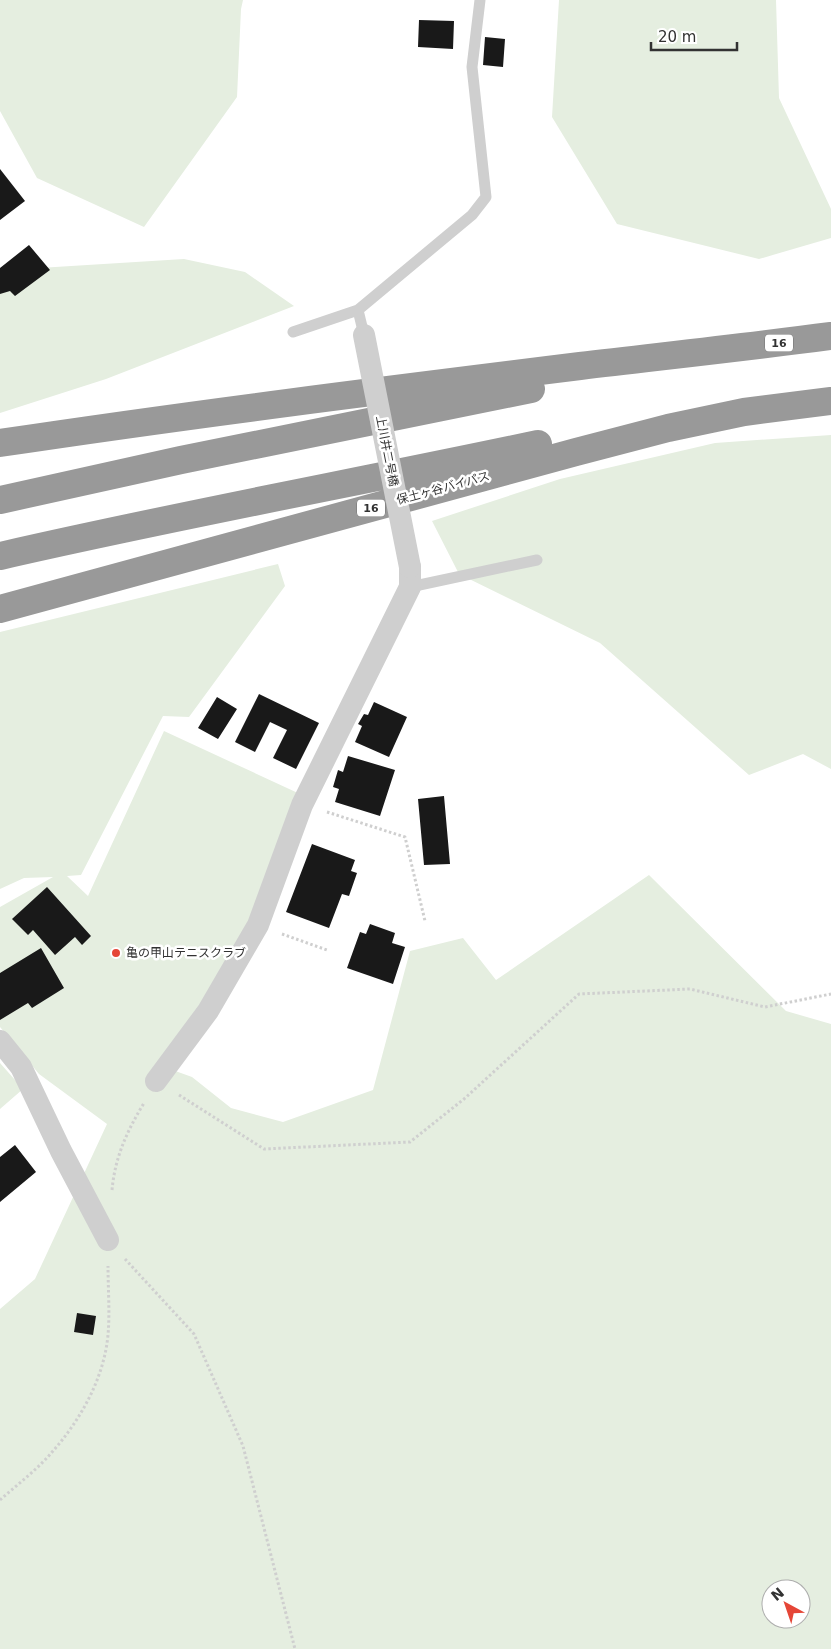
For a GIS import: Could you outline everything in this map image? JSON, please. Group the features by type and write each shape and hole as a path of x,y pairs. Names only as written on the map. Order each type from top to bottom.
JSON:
{"highway":[{"name":"16","path":"0,444 166,418 831,336"},
{"name":"16","path":"0,500 191,458 727,350"},
{"name":"保土ヶ谷バイパス","path":"0,609 566,454 668,428 744,412 831,401"},
{"name":"16","path":"0,556 572,437 744,412"}],"street":[{"name":"上川井二号橋","path":"364,335 410,577"},
{"path":"156,1081 208,1011 258,925 302,805 410,577"},
{"path":"0,1041 21,1068 61,1151 108,1240"}],"lane":[{"path":"293,332 358,310 472,215 486,197 472,67 480,0"},
{"path":"358,310 364,335"},
{"path":"410,577 537,560"}],"path":[{"path":"302,805 405,837 425,921"},
{"path":"258,925 327,950"},
{"path":"112,1196 114,1169 130,1126 156,1081 264,1149 410,1142 464,1099 579,994 690,989 765,1008 831,994"},
{"path":"0,1500 52,1452 71,1429 99,1376 108,1335 108,1240"},
{"path":"108,1240 194,1334 243,1446 295,1649"}],"shaded area":[{"path":"0,0 243,0 237,97 144,227 37,178 0,111"},
{"path":"559,0 776,0 779,98 831,209 831,238 759,259 617,224 552,117"},
{"path":"184,259 245,272 294,306 106,379 0,413 0,273 23,269"},
{"path":"831,435 831,769 803,754 749,775 600,643 459,574 432,521 560,479 715,443"},
{"path":"278,564 285,586 189,717 163,716 81,875 67,876 88,896 164,731 300,794 249,920 214,986 156,1064 192,1077 231,1108 283,1122 373,1090 410,951 463,938 496,980 649,875 786,1011 831,1024 831,1649 0,1649 0,1309 35,1279 107,1124 39,1074 0,1027 0,907 53,877 24,878 0,889 0,632"},
{"path":"0,1063 23,1089 0,1109"}],"building":[{"path":"419,20 454,21 453,49 418,47"},
{"path":"485,37 505,39 503,67 483,65"},
{"path":"0,169 25,201 0,220"},
{"path":"29,245 50,270 15,296 10,291 0,294 0,268"},
{"path":"259,694 319,723 296,769 273,758 287,730 270,722 255,752 235,742"},
{"path":"217,697 237,709 218,739 198,728"},
{"path":"374,702 407,717 389,757 355,742 362,726 358,724 364,714 368,715"},
{"path":"348,756 395,770 380,816 335,802 339,789 333,787 338,770 343,772"},
{"path":"444,796 450,864 424,865 418,799"},
{"path":"312,844 355,860 351,871 357,873 349,896 342,894 329,928 286,912"},
{"path":"47,887 91,936 82,945 75,937 55,955 33,930 28,935 12,919"},
{"path":"370,924 395,933 392,943 405,947 393,984 347,968 360,932 366,934"},
{"path":"41,948 64,988 32,1008 28,1003 0,1020 0,973"},
{"path":"15,1145 36,1172 0,1202 0,1157"},
{"path":"77,1313 96,1316 93,1335 74,1332"}],"place":[{"name":"亀の甲山テニスクラブ","path":"116,953"}]}
